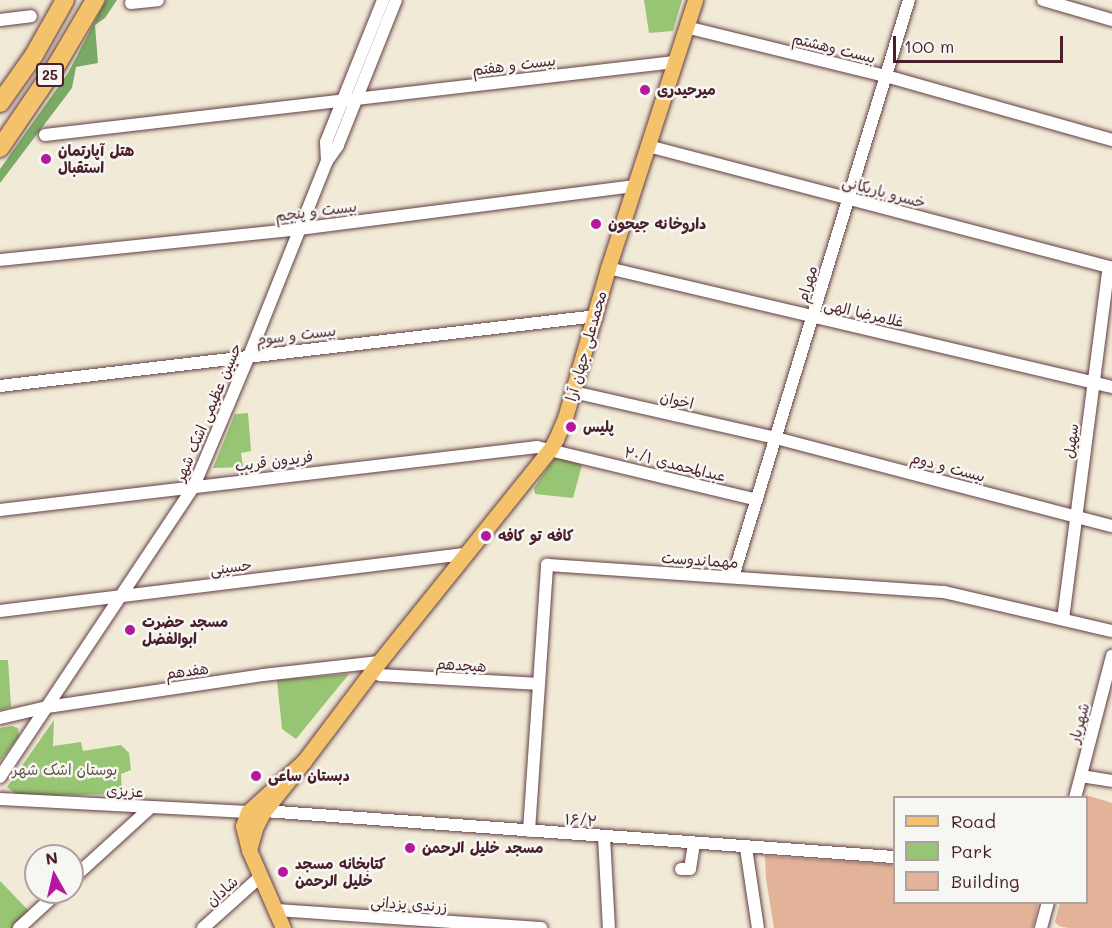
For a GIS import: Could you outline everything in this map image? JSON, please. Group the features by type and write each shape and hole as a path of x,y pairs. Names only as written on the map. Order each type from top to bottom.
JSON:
{"highway":[{"name":"25","path":"0,103 34,55 65,0"},
{"name":"25","path":"0,148 56,66 94,0"}],"main road":[{"name":"محمدعلی جهان آرا","path":"304,761 380,668 465,554 551,448 566,418 597,316 608,268 695,0"},
{"path":"249,850 256,826 264,811 304,761"},
{"path":"283,928 249,850 243,826 248,812 304,761"}],"street":[{"path":"131,3 158,0"},
{"name":"حسین عظیمی اشک شهر","path":"327,160 326,142 383,0"},
{"name":"حسین عظیمی اشک شهر","path":"0,777 123,596 194,486 249,356 327,160 338,145 396,0"},
{"name":"مهرام","path":"733,577 909,0"},
{"path":"1043,0 1112,20"},
{"path":"0,20 30,16"},
{"name":"بیست وهشتم","path":"686,27 886,76 1112,140"},
{"name":"بیست و هفتم","path":"342,100 675,62"},
{"path":"45,135 342,100"},
{"name":"خسرو باریکانی","path":"648,147 1110,267"},
{"name":"بیست و پنجم","path":"0,260 299,229 635,186"},
{"name":"سهیل","path":"1063,619 1110,267"},
{"name":"غلامرضا الهی","path":"608,268 1112,387"},
{"name":"بیست و سوم","path":"0,386 597,316"},
{"name":"اخوان","path":"573,392 776,438"},
{"name":"بیست و دوم","path":"776,438 1112,526"},
{"name":"فریدون قریب","path":"0,510 470,453 537,447 551,448"},
{"name":"عبدالمحمدی ۲۰/۱","path":"551,448 757,500"},
{"name":"حسینی","path":"0,611 465,554"},
{"name":"مهماندوست","path":"529,831 547,565 944,592 1112,631"},
{"name":"شهریار","path":"1076,796 1112,656"},
{"name":"هیجدهم","path":"380,668 539,684"},
{"name":"هفدهم","path":"0,718 47,707 263,675 380,668"},
{"path":"1081,776 1112,781"},
{"name":"عزیزی","path":"0,800 248,812"},
{"path":"84,868 150,808"},
{"name":"۱۶/۲","path":"264,811 893,857"},
{"path":"604,837 609,928"},
{"path":"681,869 690,869 694,844"},
{"path":"746,848 758,928"},
{"name":"شادان","path":"203,928 260,876"},
{"path":"19,928 45,904"},
{"path":"1041,928 1048,904"},
{"name":"زرندی یزدانی","path":"275,910 541,928"}],"green space":[{"path":"106,0 117,0 105,18 95,25 98,63 76,67 72,88 0,183 0,169 68,73"},
{"path":"644,0 682,0 673,31 649,33"},
{"path":"248,413 251,451 241,453 243,467 213,468 235,414"},
{"path":"556,456 582,465 573,498 535,494 534,488"},
{"path":"0,660 8,660 11,707 0,710"},
{"path":"349,674 296,739 282,729 277,680"},
{"name":"بوستان اشک شهر","path":"54,720 53,746 81,742 83,751 121,745 129,753 131,770 121,774 122,794 19,796 7,787"},
{"path":"12,726 18,728 19,736 0,761 0,728"},
{"path":"0,881 29,911 12,928 0,928"}],"building":[{"path":"1086,795 1112,803 1112,928 1068,928 1059,926 1055,922 1060,904 1088,904 1088,796"},
{"path":"765,856 893,865 893,904 1038,904 1033,928 774,928 766,879"}],"place":[{"name":"میرحیدری","path":"645,90"},
{"name":"هتل آپارتمان استقبال","path":"46,159"},
{"name":"داروخانه جیحون","path":"596,224"},
{"name":"پلیس","path":"571,427"},
{"name":"کافه تو کافه","path":"486,536"},
{"name":"مسجد حضرت ابوالفضل","path":"130,630"},
{"name":"دبستان ساعی","path":"256,776"},
{"name":"مسجد خلیل الرحمن","path":"410,848"},
{"name":"كتابخانه مسجد خليل الرحمن","path":"283,872"}]}
